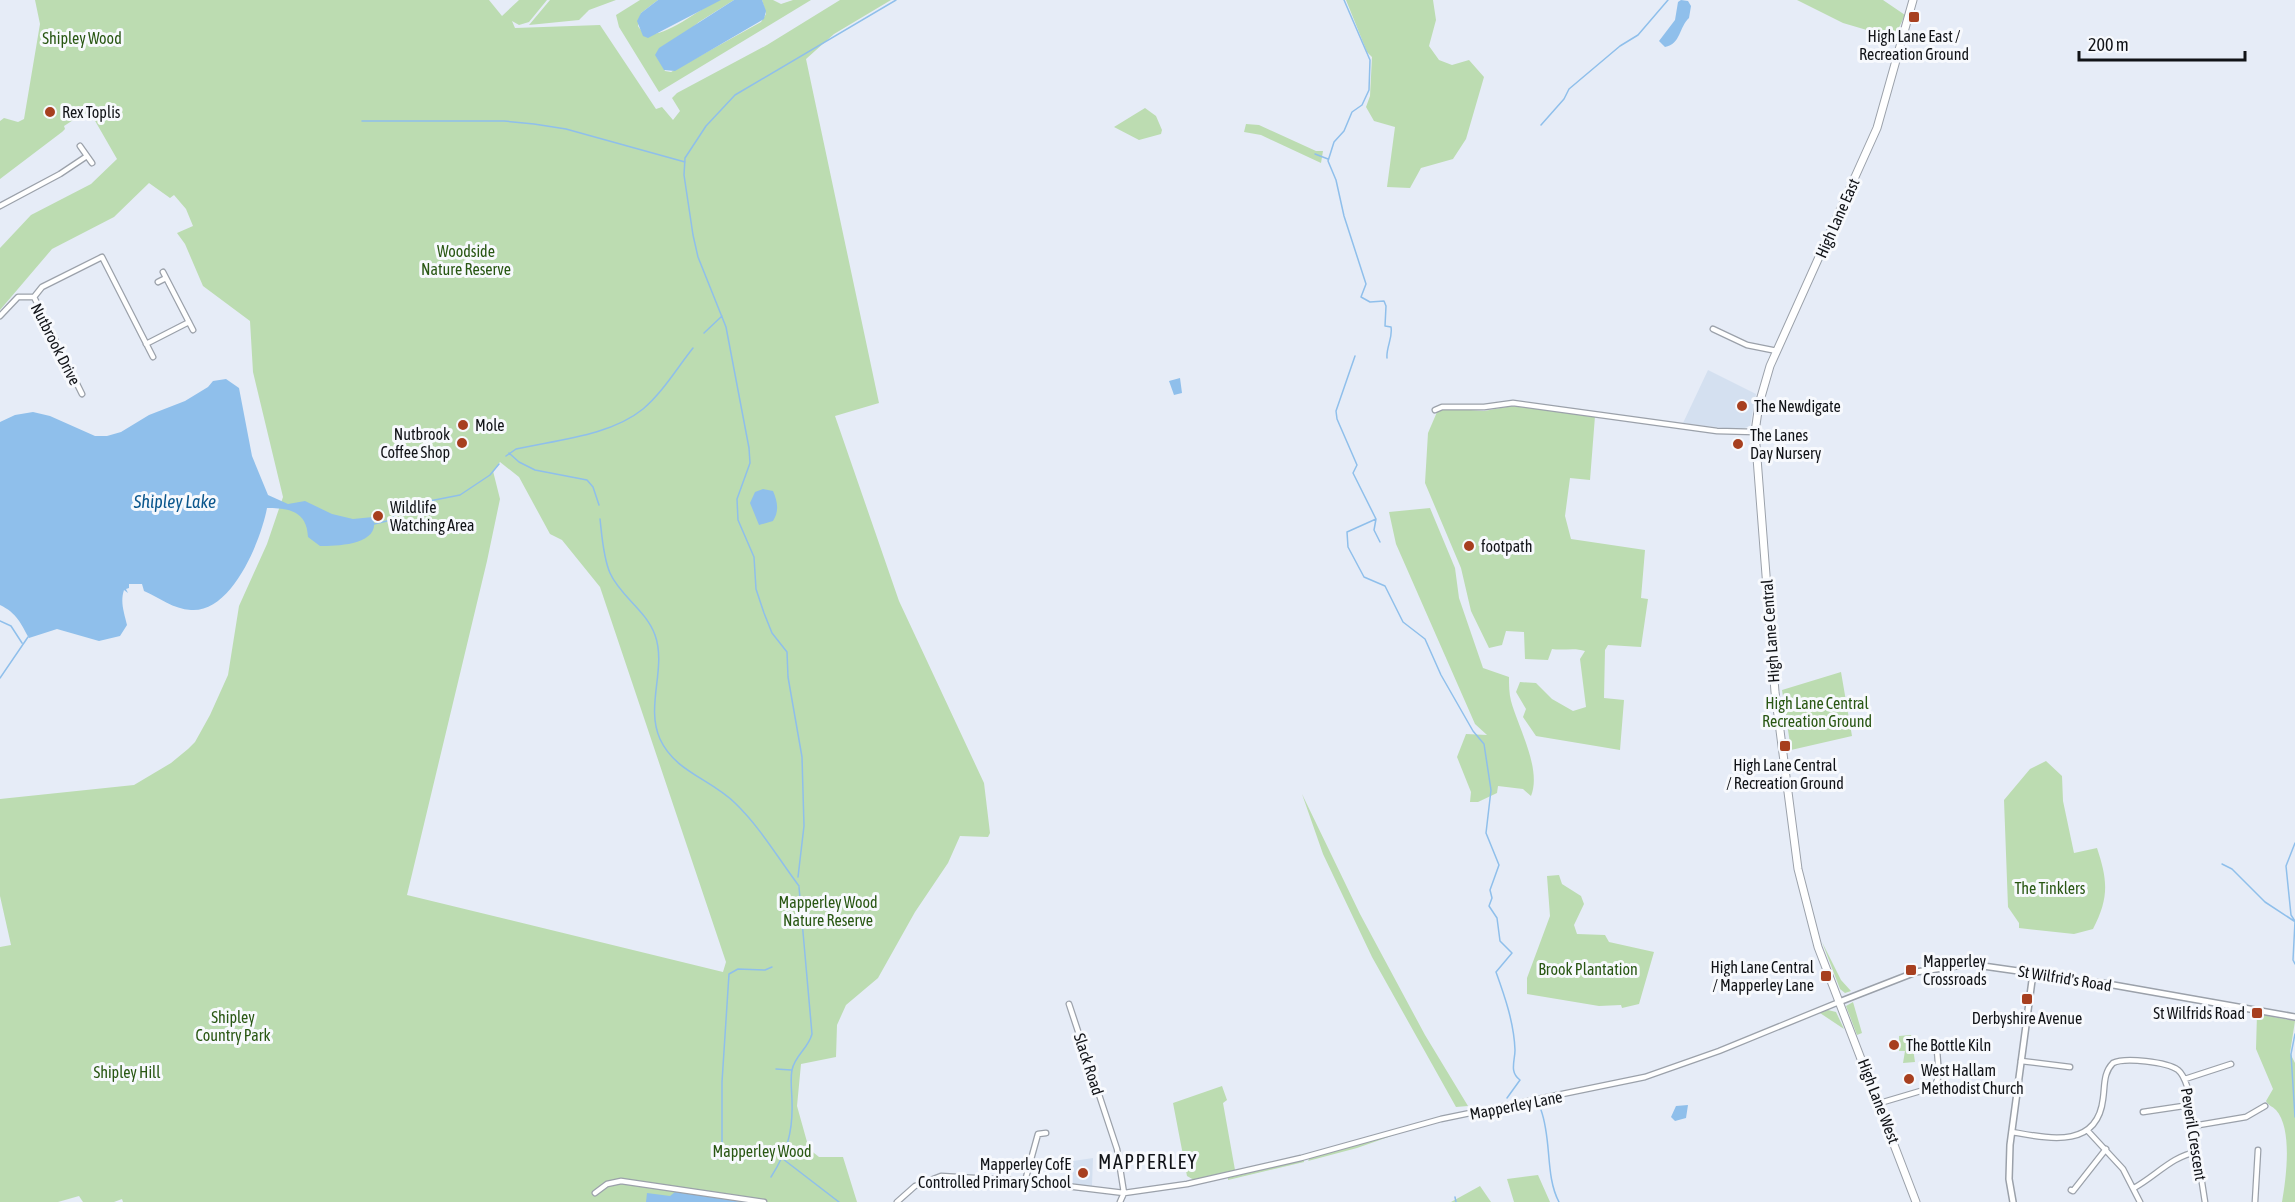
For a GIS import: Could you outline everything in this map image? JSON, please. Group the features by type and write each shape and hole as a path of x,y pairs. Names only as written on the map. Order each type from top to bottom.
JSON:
{"main road":[{"name":"High Lane East","path":"1755,432 1759,404 1776,351 1878,125 1913,0"},
{"name":"High Lane Central","path":"1755,432 1773,675 1791,829 1805,900 1839,1002"},
{"name":"High Lane West","path":"1839,1002 1916,1202"}],"street":[{"path":"81,146 92,163"},
{"path":"0,206 60,174 87,156"},
{"path":"34,297 42,287 102,257 153,357"},
{"path":"163,272 193,330"},
{"path":"158,282 166,278"},
{"name":"Nutbrook Drive","path":"0,316 19,296 34,297 82,394"},
{"path":"146,344 189,322"},
{"path":"1713,329 1747,345 1776,351"},
{"path":"1435,410 1442,407 1484,407 1513,403 1717,431 1755,432"},
{"name":"St Wilfrid's Road","path":"1839,1002 1901,977 1935,968 1975,965 2295,1017"},
{"path":"2013,1202 2009,1166 2033,973"},
{"name":"Mapperley Lane","path":"897,1202 915,1186 941,1176 1025,1181 1124,1193 1186,1185 1301,1158 1441,1119 1646,1077 1719,1052 1839,1002"},
{"name":"Slack Road","path":"1069,1004 1121,1165 1124,1193"},
{"path":"1880,1104 1931,1090 1938,1081 1937,1050"},
{"name":"Peveril Crescent","path":"2087,1130 2100,1112 2107,1072 2116,1062 2127,1059 2170,1066 2179,1071 2185,1079 2205,1202"},
{"path":"2021,1061 2070,1066 2069,1076"},
{"path":"2185,1079 2231,1063"},
{"path":"1932,1068 1939,1068"},
{"path":"2143,1112 2151,1114 2190,1105"},
{"path":"2193,1126 2246,1117 2254,1109 2265,1106"},
{"path":"2012,1132 2056,1139 2074,1136 2087,1130 2123,1169 2140,1202"},
{"path":"1025,1181 1038,1134 1046,1133"},
{"path":"2071,1190 2073,1191 2106,1149"},
{"path":"2255,1202 2261,1160 2258,1150"},
{"path":"2133,1188 2152,1178 2177,1157 2197,1152"},
{"path":"595,1193 607,1184 621,1181 764,1202"},
{"path":"1120,1202 1124,1193"}],"shaded area":[{"path":"1708,370 1756,394 1750,426 1739,430 1683,423"},
{"name":"Mapperley CofE Controlled Primary School","path":"1093,1158 1092,1186 1073,1184 1073,1161"}],"green space":[{"path":"35,0 489,0 502,16 519,0 547,0 529,22 519,25 512,21 515,28 600,25 656,109 662,107 673,120 680,111 672,98 677,93 767,45 840,0 891,0 834,34 806,59 879,403 835,416 899,601 984,783 990,833 988,837 960,836 948,863 915,912 878,978 846,1005 837,1025 836,1057 801,1064 797,1106 809,1149 819,1157 843,1157 857,1202 123,1202 122,1199 114,1202 83,1202 79,1196 58,1202 0,1202 0,947 11,945 0,896 0,799 134,785 171,763 195,742 228,675 239,606 267,544 283,497 253,372 250,321 203,286 185,244 177,233 193,226 186,209 174,195 170,198 149,183 114,217 52,249 0,310 0,248 31,215 91,184 117,159 94,119 84,113 64,126 65,129 62,132 0,179 0,121 4,118 18,122 24,119 40,24","holes":["500,462 519,477 550,534 562,540 600,587 726,962 723,972 407,895 500,499 493,471"]},
{"path":"550,0 616,0 589,10 579,20 529,25"},
{"path":"640,0 658,0 641,13 638,26 645,33 654,34 677,25 720,0 734,0 699,22 657,56 665,71 671,72 761,22 766,14 762,0 773,0 781,4 793,0 811,0 659,92 619,27 616,15"},
{"path":"1346,0 1433,0 1436,20 1429,46 1439,60 1452,65 1469,60 1484,77 1466,139 1453,159 1421,168 1410,188 1387,187 1395,127 1374,121 1366,107 1370,96 1372,57 1367,52"},
{"path":"1797,0 1883,0 1905,15 1894,38 1843,23"},
{"path":"1145,108 1156,116 1162,130 1161,134 1139,140 1114,127"},
{"path":"1246,124 1259,125 1316,151 1323,151 1321,163 1261,135 1244,132"},
{"path":"1512,406 1595,416 1590,480 1570,478 1565,516 1571,539 1645,550 1641,598 1648,599 1641,647 1608,645 1605,650 1604,698 1624,700 1620,750 1536,736 1523,717 1526,709 1516,692 1520,682 1536,683 1552,699 1573,711 1586,707 1580,659 1585,651 1552,649 1548,660 1525,659 1524,632 1506,631 1502,645 1489,648 1471,611 1461,568 1425,483 1428,433 1437,412 1443,408 1484,411"},
{"path":"1430,508 1455,568 1459,598 1483,668 1509,677 1511,701 1528,748 1534,773 1531,796 1523,789 1498,786 1497,793 1478,802 1470,802 1471,792 1457,757 1466,734 1487,735 1475,724 1396,544 1389,512"},
{"name":"High Lane Central Recreation Ground","path":"1841,672 1852,736 1791,750 1782,690"},
{"name":"The Tinklers","path":"2046,761 2062,776 2063,801 2074,853 2097,848 2105,880 2102,908 2093,929 2074,934 2019,928 2019,923 2008,907 2004,800 2030,769"},
{"path":"1302,794 1360,914 1425,1035 1468,1106 1456,1107 1372,957 1323,854"},
{"name":"Brook Plantation","path":"1559,875 1562,884 1581,896 1584,904 1574,925 1577,934 1605,935 1609,942 1654,952 1639,1004 1622,1008 1621,1005 1599,1006 1527,994 1527,978 1550,916 1547,876"},
{"path":"1822,942 1841,980 1851,991 1845,993 1840,989"},
{"path":"1853,1002 1862,1033 1857,1035 1846,1006"},
{"path":"1828,1010 1836,1012 1844,1029 1820,1013"},
{"path":"2257,1014 2295,1021 2290,1053 2295,1063 2295,1202 2282,1202 2287,1154 2285,1129 2276,1110 2266,1101 2273,1089 2256,1049"},
{"path":"1911,1035 1915,1062 1903,1063 1905,1051 1899,1051 1899,1036"},
{"path":"1222,1086 1227,1100 1223,1103 1235,1170 1194,1180 1187,1176 1173,1103"},
{"path":"1414,1128 1357,1148 1308,1161 1310,1158"},
{"path":"1304,1160 1304,1162 1228,1180 1228,1178"},
{"path":"1538,1175 1550,1202 1514,1202 1507,1179"},
{"path":"1480,1186 1491,1202 1451,1202"}],"water":[{"path":"658,0 721,0 648,38 643,36 637,21 641,13"},
{"path":"734,0 762,0 766,11 764,19 675,71 664,70 655,55 659,48"},
{"path":"1688,1 1691,6 1689,18 1677,39 1665,47 1659,41 1675,20 1678,2"},
{"path":"1180,378 1182,393 1174,395 1169,381"},
{"name":"Shipley Lake","path":"226,379 239,388 252,456 268,495 288,504 305,501 332,514 353,519 373,517 374,526 371,533 357,542 320,546 308,537 307,528 300,516 289,510 267,508 258,538 242,572 219,600 206,608 191,610 178,608 144,591 142,584 129,584 129,588 126,589 128,593 124,590 122,599 127,625 120,636 99,641 57,629 29,638 15,615 0,605 0,422 15,415 33,412 50,416 95,436 107,436 121,432 149,415 185,401 208,387 213,381"},
{"path":"763,489 773,491 777,510 773,521 759,525 750,503 755,492"},
{"path":"1688,1105 1686,1118 1675,1121 1671,1117 1676,1106"},
{"path":"675,1192 743,1202 646,1202 647,1193 670,1196"}],"waterway":[{"path":"798,877 804,826 802,757 788,677 787,652 772,633 764,613 756,589 754,557 738,520 737,499 750,463 749,448 726,327 698,257 693,235 684,175 685,158 706,126 735,95 896,0"},
{"path":"1344,0 1370,60 1369,90 1362,105 1352,112 1344,131 1334,142 1328,161 1336,180 1344,216 1366,284 1361,297 1370,302 1384,301 1386,306 1385,326 1391,327 1387,358"},
{"path":"1541,125 1564,99 1569,89 1620,46 1638,35 1668,0"},
{"path":"362,121 504,121 534,124 566,129 685,162"},
{"path":"1315,154 1328,159"},
{"path":"704,333 722,316"},
{"path":"506,456 516,449 582,436 630,418 657,395 693,348"},
{"path":"1355,356 1336,411 1337,419 1357,465 1353,473 1376,519 1374,530 1380,542"},
{"path":"509,453 519,462 535,470 587,480 593,487 599,505"},
{"path":"374,524 387,521 409,505 460,495 490,475 499,464"},
{"path":"600,519 604,553 610,573 620,589 646,618 655,635 659,661 655,713 660,739 675,760 726,795 744,812 799,886"},
{"path":"1376,519 1347,532 1348,547 1364,577 1385,586 1403,622 1425,639 1441,675 1473,731 1484,744 1491,790 1486,833 1499,865 1490,890 1492,898 1489,906 1497,918 1500,941 1512,953 1496,972 1511,1020 1515,1050 1513,1066 1520,1080 1507,1098"},
{"path":"0,621 11,626 22,643"},
{"path":"0,678 28,637"},
{"path":"2295,843 2286,866 2291,915 2295,921 2293,960 2295,964"},
{"path":"2222,864 2232,869 2265,902 2294,921"},
{"path":"771,1177 785,1150 790,1132 792,1070 812,1034 799,887"},
{"path":"716,1159 722,1154 722,1082 729,974 738,969 765,970 772,967"},
{"path":"2295,1034 2291,1054 2295,1117"},
{"path":"776,1069 791,1070"},
{"path":"1541,1110 1552,1181 1559,1202"},
{"path":"783,1159 839,1202"},
{"path":"1455,1197 1456,1202"}],"place":[{"name":"High Lane East / Recreation Ground","path":"1914,17"},
{"name":"Rex Toplis","path":"50,112"},
{"name":"The Newdigate","path":"1742,406"},
{"name":"Mole","path":"463,425"},
{"name":"Nutbrook Coffee Shop","path":"462,443"},
{"name":"The Lanes Day Nursery","path":"1738,444"},
{"name":"Wildlife Watching Area","path":"378,516"},
{"name":"footpath","path":"1469,546"},
{"name":"High Lane Central / Recreation Ground","path":"1785,746"},
{"name":"Mapperley Crossroads","path":"1911,970"},
{"name":"High Lane Central / Mapperley Lane","path":"1826,976"},
{"name":"Derbyshire Avenue","path":"2027,999"},
{"name":"St Wilfrids Road","path":"2257,1013"},
{"name":"The Bottle Kiln","path":"1894,1045"},
{"name":"West Hallam Methodist Church","path":"1909,1079"},
{"name":"Mapperley CofE Controlled Primary School","path":"1083,1173"}],"district":[{"name":"MAPPERLEY","path":"1148,1162"}],"park label":[{"name":"Shipley Wood","path":"82,38"},
{"name":"Woodside Nature Reserve","path":"466,260"},
{"name":"Mapperley Wood Nature Reserve","path":"828,911"},
{"name":"Shipley Country Park","path":"233,1026"},
{"name":"Shipley Hill","path":"127,1072"},
{"name":"Mapperley Wood","path":"762,1151"}]}
